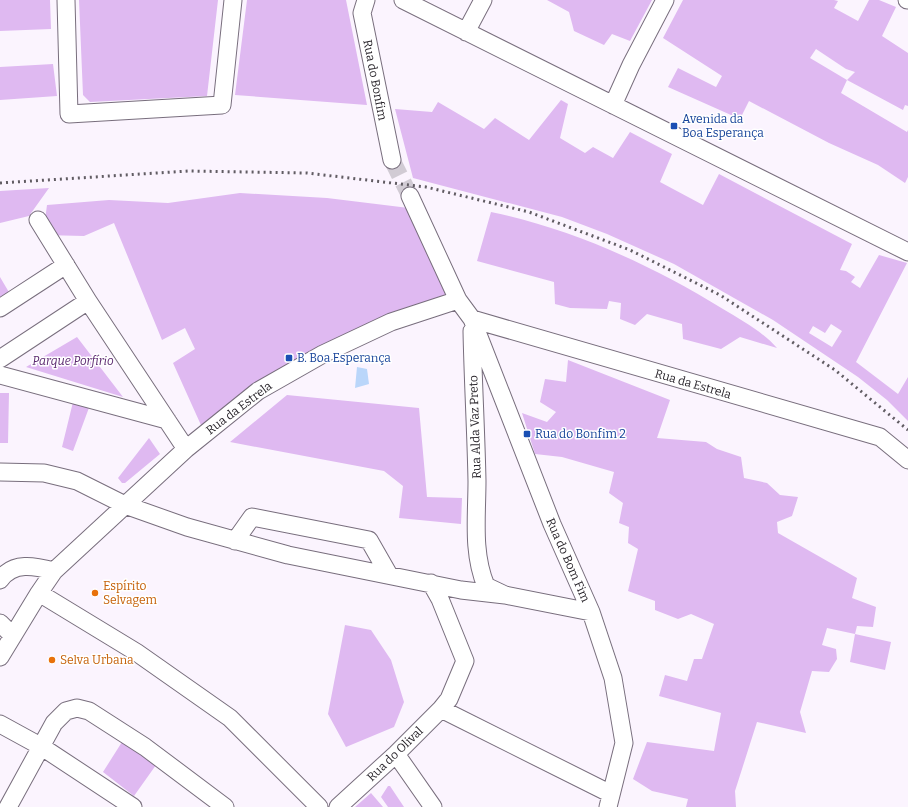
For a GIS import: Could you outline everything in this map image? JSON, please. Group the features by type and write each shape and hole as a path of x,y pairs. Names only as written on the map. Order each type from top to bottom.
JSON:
{"street":[{"path":"66,0 69,114 222,105 233,0"},
{"name":"Rua do Bonfim","path":"366,0 362,13 392,160"},
{"path":"402,0 908,252"},
{"path":"466,32 483,0"},
{"path":"613,105 631,65 665,0"},
{"path":"410,196 458,300 472,319"},
{"path":"38,220 88,301 186,449"},
{"path":"0,308 66,265"},
{"name":"Rua da Estrela","path":"0,657 38,592 54,571 186,449 258,391 323,354 391,322 458,300"},
{"path":"0,359 88,301"},
{"name":"Rua da Estrela","path":"472,319 880,437 908,460"},
{"name":"Rua Alda Vaz Preto","path":"472,319 477,535"},
{"name":"Rua do Bom Fim","path":"472,319 552,524 591,612 613,678 624,744 609,800"},
{"path":"0,375 167,420"},
{"path":"0,472 44,473 71,480 124,505 199,531 288,555 461,590 505,595 591,612"},
{"path":"235,541 252,517 369,540 389,575"},
{"path":"431,583 454,584 469,581 472,574 477,535"},
{"path":"477,535 480,572 486,586 505,595"},
{"path":"0,580 11,570 23,566 33,566 54,571"},
{"path":"431,583 440,599 465,661 445,704 609,800"},
{"path":"38,592 136,652 230,718 318,807"},
{"path":"0,623 13,636"},
{"name":"Rua do Olival","path":"338,807 396,754 445,704"},
{"path":"8,807 54,724 66,711 78,708 89,711 173,766 225,807"},
{"path":"0,724 42,747 126,805"},
{"path":"396,754 433,807"}],"green space":[{"path":"0,0 50,0 51,29 0,31"},
{"path":"79,0 218,0 207,96 90,102 83,95"},
{"path":"247,0 346,0 367,105 235,95"},
{"path":"547,0 652,0 630,41 612,34 604,45 574,31 569,12"},
{"path":"683,0 834,0 838,1 834,8 858,21 869,0 879,0 896,7 882,36 908,53 908,106 905,105 903,110 847,80 841,93 907,132 908,130 908,177 905,183 878,165 829,143 749,101 740,119 668,87 678,68 716,87 722,76 663,38","holes":["816,49 846,69 855,72 847,80 810,58"]},
{"path":"53,64 57,96 0,100 0,67"},
{"path":"561,100 568,104 560,138 585,153 593,147 613,158 630,132 672,154 660,182 703,205 719,174 852,244 840,270 846,271 855,277 851,282 860,288 879,255 907,263 856,362 898,394 908,377 908,421 887,400 858,377 773,320 674,264 607,234 562,217 413,178 395,109 432,112 438,102 484,129 495,118 529,140","holes":["831,324 842,331 832,347 809,333 813,326 825,333"]},
{"path":"49,188 29,216 0,223 0,191"},
{"path":"240,193 327,198 417,209 458,300 275,381 205,434 173,363 195,349 185,328 162,340 114,223 84,236 43,235 47,205 109,200 168,203"},
{"path":"491,212 551,228 611,250 640,263 696,293 744,322 765,336 777,348 740,337 721,349 683,339 682,324 647,314 635,325 620,319 621,303 609,301 607,309 570,308 555,304 554,282 477,261"},
{"path":"0,277 10,294 0,300"},
{"name":"Parque Porfírio","path":"77,337 123,397 26,367"},
{"path":"568,360 670,400 657,438 706,442 717,449 741,457 744,478 767,483 780,495 798,497 792,516 777,522 778,533 857,578 852,598 876,607 873,627 857,626 855,634 827,628 822,645 836,649 837,659 829,672 812,671 800,712 806,733 757,722 735,791 736,807 686,807 688,799 652,791 633,779 647,742 714,751 721,713 659,696 665,675 687,681 694,659 702,659 714,624 691,614 678,619 655,610 655,601 628,591 638,549 628,543 629,527 619,523 623,503 609,493 614,472 562,457 535,454 522,413 547,422 556,412 540,402 545,379 566,382"},
{"path":"0,393 9,393 8,443 0,443"},
{"path":"287,395 419,408 427,497 462,498 461,524 399,518 403,486 384,471 230,442"},
{"path":"73,402 90,405 73,451 62,447"},
{"path":"149,438 160,454 125,483 122,483 118,478"},
{"path":"345,625 371,630 391,660 404,702 394,727 346,747 328,714"},
{"path":"855,634 891,642 885,670 850,662"},
{"path":"122,742 156,765 134,796 103,772"},
{"path":"388,786 390,786 404,807 388,807 381,797"},
{"path":"371,793 383,807 355,807"}],"water":[{"path":"357,367 367,369 369,384 355,388"}],"tunnel":[{"path":"392,160 410,196"}],"railway":[{"path":"0,183 188,171 307,173 426,187 529,212 630,250 720,295 835,370 908,430"}],"place":[{"name":"Avenida da Boa Esperança","path":"674,126"},
{"name":"B. Boa Esperança","path":"289,358"},
{"name":"Rua do Bonfim 2","path":"527,434"},
{"name":"Espírito Selvagem","path":"95,593"},
{"name":"Selva Urbana","path":"52,660"}]}
